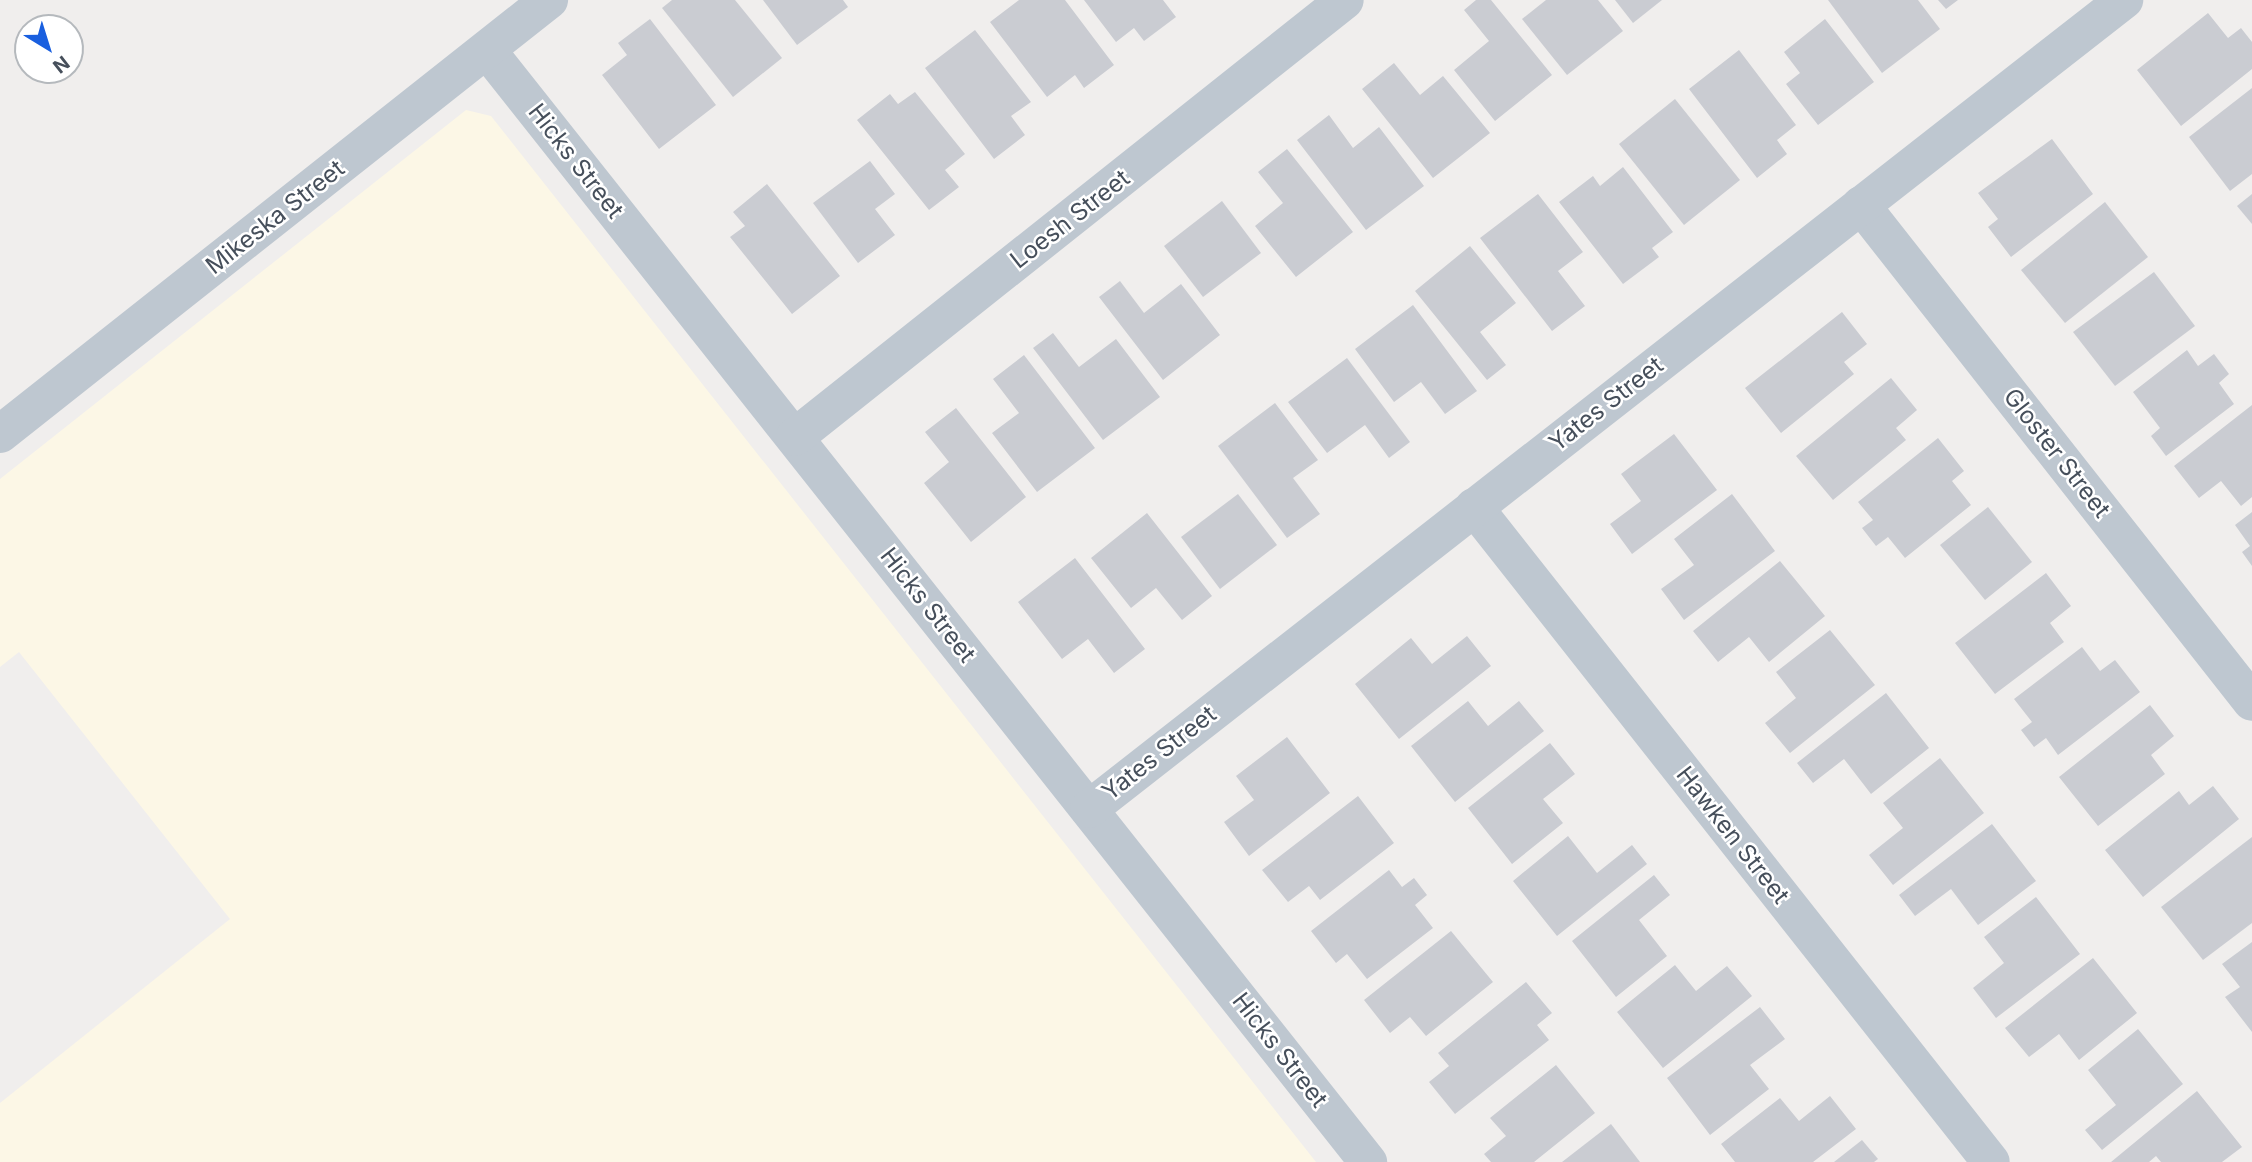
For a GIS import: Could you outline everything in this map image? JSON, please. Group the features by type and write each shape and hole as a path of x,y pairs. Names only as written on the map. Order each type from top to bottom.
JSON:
{"street":[{"name":"Mikeska Street","path":"0,434 549,0"},
{"name":"Loesh Street","path":"795,437 1345,0"},
{"name":"Yates Street","path":"1089,808 2124,0"},
{"name":"Hicks Street","path":"487,50 1368,1162"},
{"name":"Gloster Street","path":"1861,205 2252,702"},
{"name":"Hawken Street","path":"1474,507 1992,1162"}],"shaded area":[{"path":"466,110 491,116 1316,1162 0,1162 0,1103 230,919 19,652 0,667 0,479"}],"building":[{"path":"672,0 735,0 782,58 733,97 662,8"},
{"path":"763,0 843,0 848,7 797,45"},
{"path":"1019,0 1065,0 1114,65 1084,88 1075,75 1047,97 990,22"},
{"path":"1084,0 1163,0 1176,17 1144,41 1134,28 1116,42"},
{"path":"1476,0 1491,0 1552,75 1495,121 1454,70 1489,41 1464,10"},
{"path":"1546,0 1598,0 1623,31 1567,75 1522,19"},
{"path":"1615,0 1662,0 1633,23"},
{"path":"1828,0 1918,0 1940,29 1882,73"},
{"path":"1938,0 1958,0 1946,9"},
{"path":"2208,13 2228,38 2241,28 2252,42 2252,69 2181,126 2137,70"},
{"path":"650,19 716,105 659,149 602,75 627,55 618,43"},
{"path":"1825,19 1874,82 1818,125 1786,84 1800,73 1784,52"},
{"path":"975,30 1031,102 1011,116 1025,135 994,159 925,68"},
{"path":"1739,50 1796,125 1777,140 1787,154 1757,178 1689,89"},
{"path":"1394,63 1420,95 1443,76 1490,133 1433,178 1362,89"},
{"path":"2252,88 2252,174 2230,191 2189,137"},
{"path":"915,92 965,154 945,170 959,187 929,210 857,120 890,94 898,104"},
{"path":"1675,99 1740,180 1684,225 1619,144"},
{"path":"1329,115 1353,148 1379,127 1424,186 1366,230 1297,140"},
{"path":"2052,139 2093,194 2011,257 1988,227 1998,219 1978,193"},
{"path":"1287,149 1353,232 1296,277 1255,226 1283,203 1258,172"},
{"path":"870,161 895,194 875,209 895,235 858,263 813,203"},
{"path":"1623,167 1673,232 1652,248 1659,257 1623,284 1559,202 1593,176 1600,186"},
{"path":"767,184 840,276 792,314 730,237 745,226 733,212"},
{"path":"1538,194 1583,252 1558,271 1585,306 1552,331 1480,238"},
{"path":"2252,194 2252,224 2237,206"},
{"path":"1222,201 1261,253 1203,297 1164,246"},
{"path":"2105,202 2148,257 2065,323 2021,270"},
{"path":"1470,246 1516,303 1480,332 1506,365 1487,380 1415,291"},
{"path":"2154,272 2195,326 2115,386 2073,332"},
{"path":"1120,281 1144,313 1181,284 1220,335 1163,380 1099,297"},
{"path":"1413,305 1477,391 1445,414 1421,382 1394,402 1355,349"},
{"path":"1842,312 1867,344 1844,362 1854,374 1781,433 1745,388"},
{"path":"1053,333 1079,367 1116,339 1160,397 1103,440 1033,348"},
{"path":"2187,350 2198,366 2214,354 2229,374 2219,383 2234,404 2166,456 2151,436 2160,428 2133,392"},
{"path":"1024,355 1095,448 1037,492 992,433 1019,413 993,379"},
{"path":"1347,358 1410,442 1389,458 1365,425 1327,453 1288,402"},
{"path":"1891,378 1917,410 1896,428 1906,440 1833,500 1796,456"},
{"path":"1275,403 1318,460 1293,478 1320,514 1287,538 1218,446"},
{"path":"2252,405 2252,497 2241,506 2221,481 2199,498 2174,466"},
{"path":"956,408 1026,497 971,542 924,483 949,462 925,432"},
{"path":"1674,434 1717,490 1632,554 1610,524 1641,501 1621,474"},
{"path":"1938,438 1964,471 1952,481 1971,505 1905,558 1888,537 1876,546 1862,528 1873,520 1858,502"},
{"path":"1238,494 1277,545 1220,589 1181,537"},
{"path":"1732,494 1775,551 1684,620 1661,589 1694,565 1674,539"},
{"path":"1988,507 2032,562 1985,600 1940,545"},
{"path":"2252,512 2252,566 2242,552 2250,546 2235,525"},
{"path":"1147,513 1212,596 1182,620 1156,588 1131,608 1091,558"},
{"path":"1075,558 1145,649 1114,673 1088,639 1062,659 1018,602"},
{"path":"1780,561 1825,616 1769,662 1749,637 1718,662 1693,631"},
{"path":"2046,573 2071,606 2050,623 2064,642 1995,694 1955,643"},
{"path":"1830,630 1875,685 1790,753 1765,723 1796,698 1776,672"},
{"path":"1467,636 1491,666 1399,739 1355,684 1411,638 1432,664"},
{"path":"2082,647 2100,671 2115,660 2140,692 2058,755 2046,738 2034,747 2021,730 2032,722 2014,699"},
{"path":"1886,693 1929,748 1871,794 1844,759 1813,783 1797,763"},
{"path":"1468,701 1488,726 1519,701 1544,731 1455,802 1411,746"},
{"path":"2150,705 2174,736 2151,755 2165,774 2098,826 2059,777"},
{"path":"1287,737 1330,793 1249,856 1224,822 1254,800 1236,776"},
{"path":"1550,743 1575,774 1543,799 1563,823 1512,864 1468,808"},
{"path":"1940,758 1984,813 1893,885 1869,855 1903,828 1883,803"},
{"path":"2213,786 2239,819 2143,897 2105,850 2179,791 2189,805"},
{"path":"1358,796 1394,843 1320,900 1309,886 1288,902 1262,870"},
{"path":"1992,824 2036,881 1978,925 1951,889 1915,916 1899,895"},
{"path":"1568,836 1597,873 1632,845 1647,864 1557,936 1513,881"},
{"path":"2252,837 2252,923 2203,960 2161,907"},
{"path":"1389,870 1402,887 1414,878 1427,895 1415,905 1433,928 1367,979 1347,954 1336,963 1311,931"},
{"path":"1654,875 1670,895 1639,920 1667,956 1616,997 1572,941"},
{"path":"2036,897 2080,954 1996,1018 1973,988 2004,963 1984,937"},
{"path":"1451,931 1493,982 1426,1036 1410,1017 1390,1033 1364,1000"},
{"path":"2252,942 2252,1032 2225,997 2240,987 2222,964"},
{"path":"2093,958 2137,1013 2079,1060 2059,1034 2029,1057 2005,1028"},
{"path":"1675,965 1696,991 1727,966 1752,996 1663,1068 1617,1012"},
{"path":"1526,982 1552,1013 1537,1025 1549,1040 1455,1114 1429,1082 1449,1066 1438,1053"},
{"path":"1760,1007 1785,1039 1750,1065 1769,1089 1710,1135 1667,1078"},
{"path":"2138,1029 2183,1084 2102,1150 2085,1130 2116,1105 2088,1070"},
{"path":"1556,1065 1595,1113 1534,1162 1491,1162 1484,1154 1506,1136 1490,1118"},
{"path":"2197,1091 2242,1147 2222,1162 2161,1162 2156,1156 2149,1162 2111,1162"},
{"path":"1830,1096 1856,1129 1813,1162 1735,1162 1721,1144 1780,1098 1799,1121"},
{"path":"1611,1124 1640,1162 1562,1162"},
{"path":"1862,1140 1878,1159 1874,1162 1834,1162"}]}
